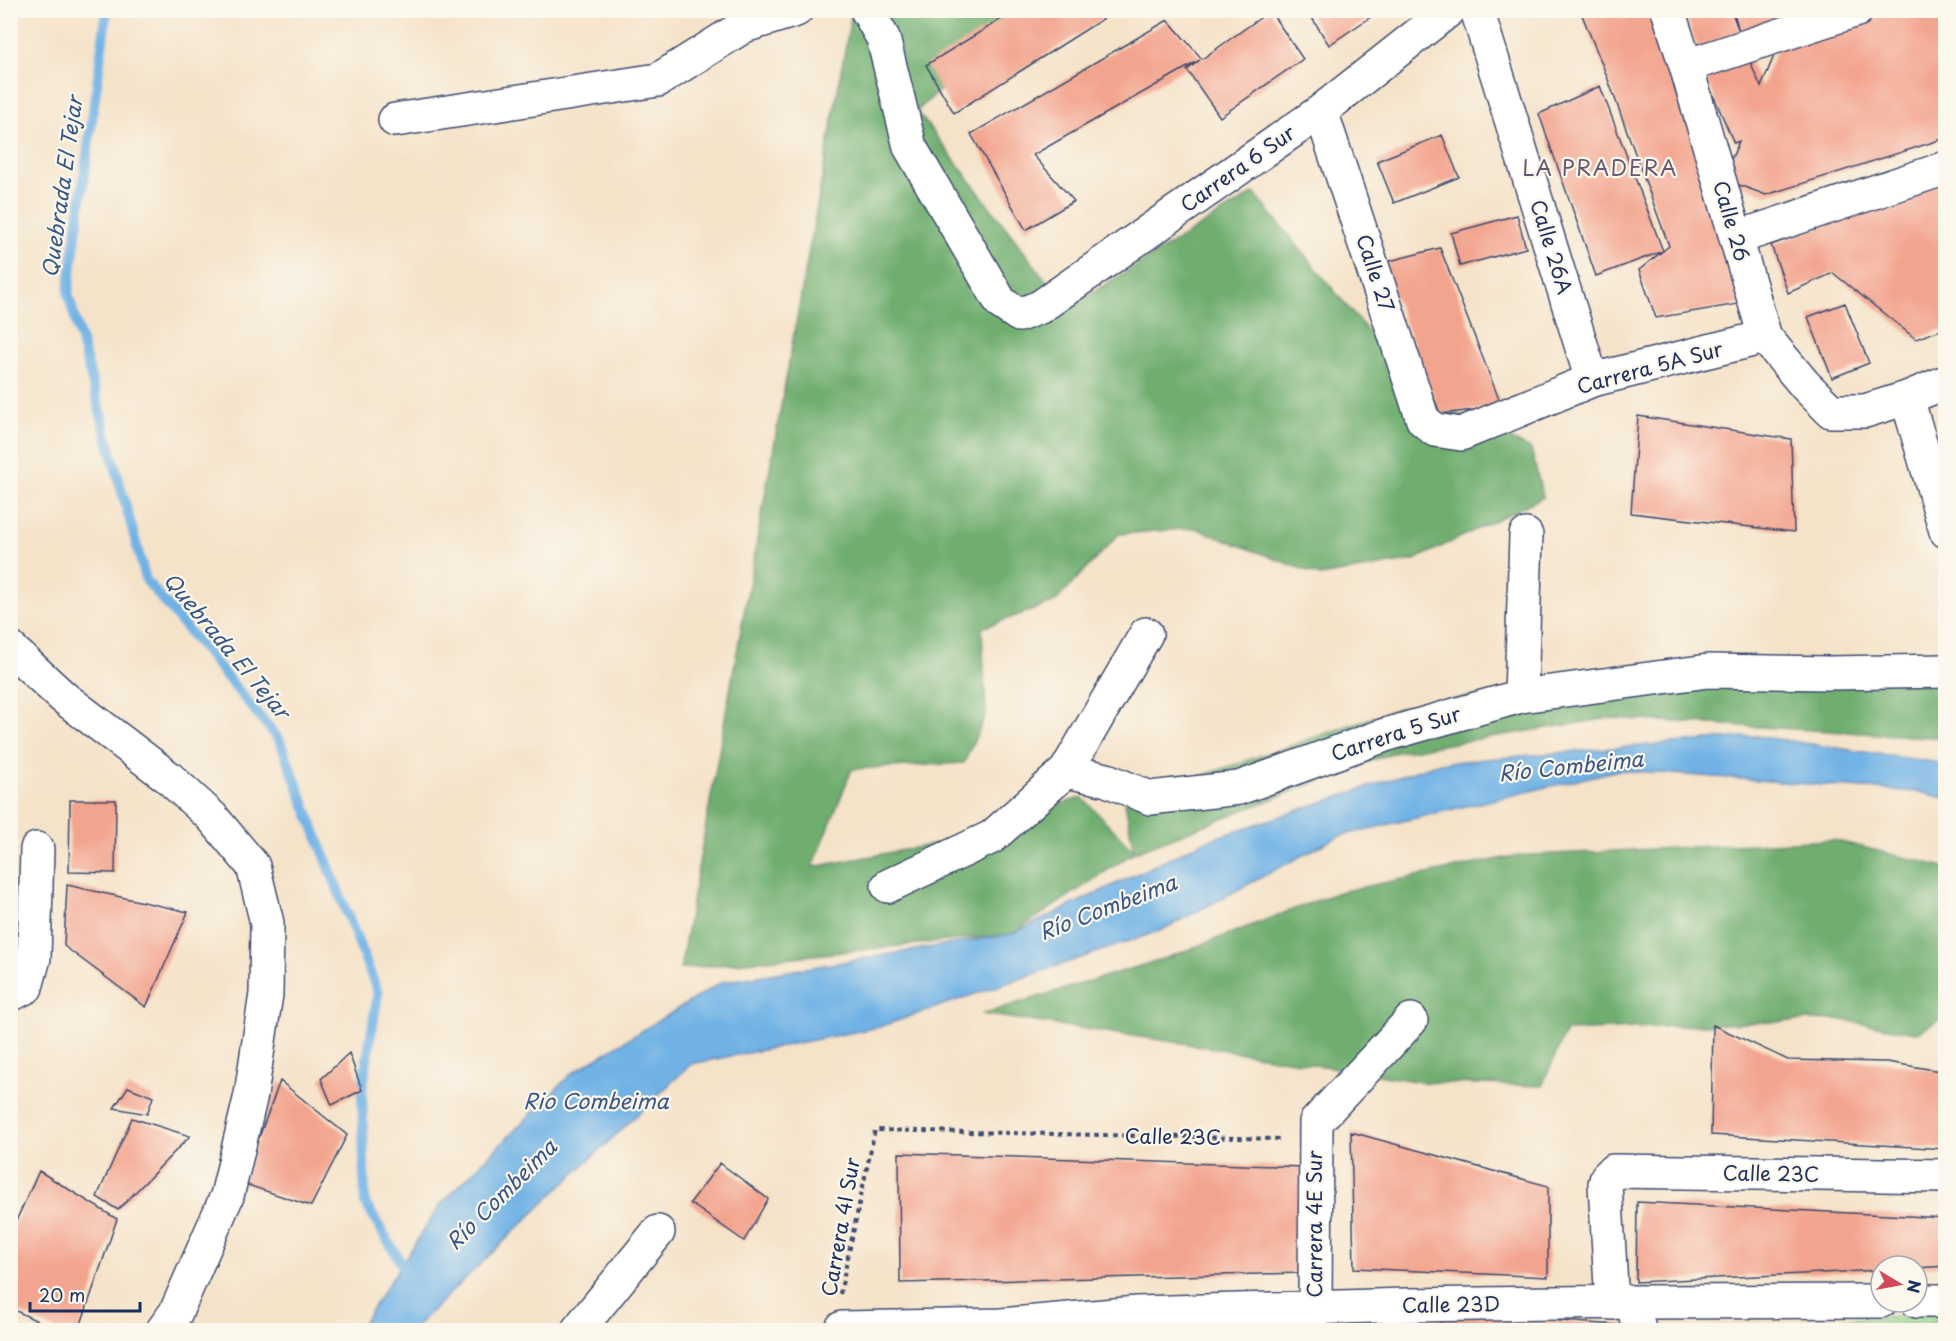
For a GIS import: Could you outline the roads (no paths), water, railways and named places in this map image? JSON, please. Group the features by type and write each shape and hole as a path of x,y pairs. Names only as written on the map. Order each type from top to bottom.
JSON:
{"street":[{"path":"395,120 658,80 744,26 796,10"},
{"name":"Carrera 6 Sur","path":"867,10 883,38 910,147 1001,303 1019,315 1040,307 1321,111 1449,10"},
{"name":"Calle 26A","path":"1477,10 1592,380"},
{"name":"Calle 26","path":"1668,10 1766,337 1805,385 1831,411 1865,411 1907,398"},
{"path":"1686,66 1857,10"},
{"name":"Calle 27","path":"1321,111 1423,420 1435,430"},
{"path":"1736,238 1946,168"},
{"name":"Carrera 5A Sur","path":"1435,430 1461,434 1592,380 1766,337"},
{"path":"1946,382 1907,398 1946,531"},
{"path":"1521,696 1526,535"},
{"path":"888,886 992,837 1066,771 1146,634"},
{"path":"10,648 63,698 168,777 212,817 253,866 267,923 266,994 252,1095 227,1196 176,1312 163,1330"},
{"name":"Carrera 5 Sur","path":"1066,771 1107,780 1150,798 1239,788 1385,735 1521,696 1708,671 1829,673 1946,671"},
{"path":"10,995 26,987 34,957 37,849"},
{"name":"Carrera 4E Sur","path":"1315,1308 1316,1122 1411,1020"},
{"name":"Calle 23C","path":"1628,1312 1605,1184 1607,1177 1613,1171 1946,1176"},
{"path":"578,1330 658,1232"},
{"path":"1929,1301 1946,1301"},
{"name":"Calle 23D","path":"842,1328 1001,1328 1137,1313 1315,1308 1408,1318 1628,1312 1869,1302"}],"water":[{"name":"Rio Combeima","path":"1756,736 1945,764 1945,798 1919,792 1619,770 1339,836 1162,930 879,1027 691,1064 412,1330 358,1330 441,1204 572,1073 722,982 1012,934 1203,842 1440,763"}],"waterway":[{"name":"Quebrada El Tejar","path":"107,10 68,293 146,580 280,741 378,993 362,1090 365,1203 409,1276"}],"district":[{"name":"LA PRADERA","path":"1600,169"}],"water label":[{"name":"Río Combeima","path":"1571,767"},
{"name":"Río Combeima","path":"1108,908"},
{"name":"Río Combeima","path":"502,1195"}]}
